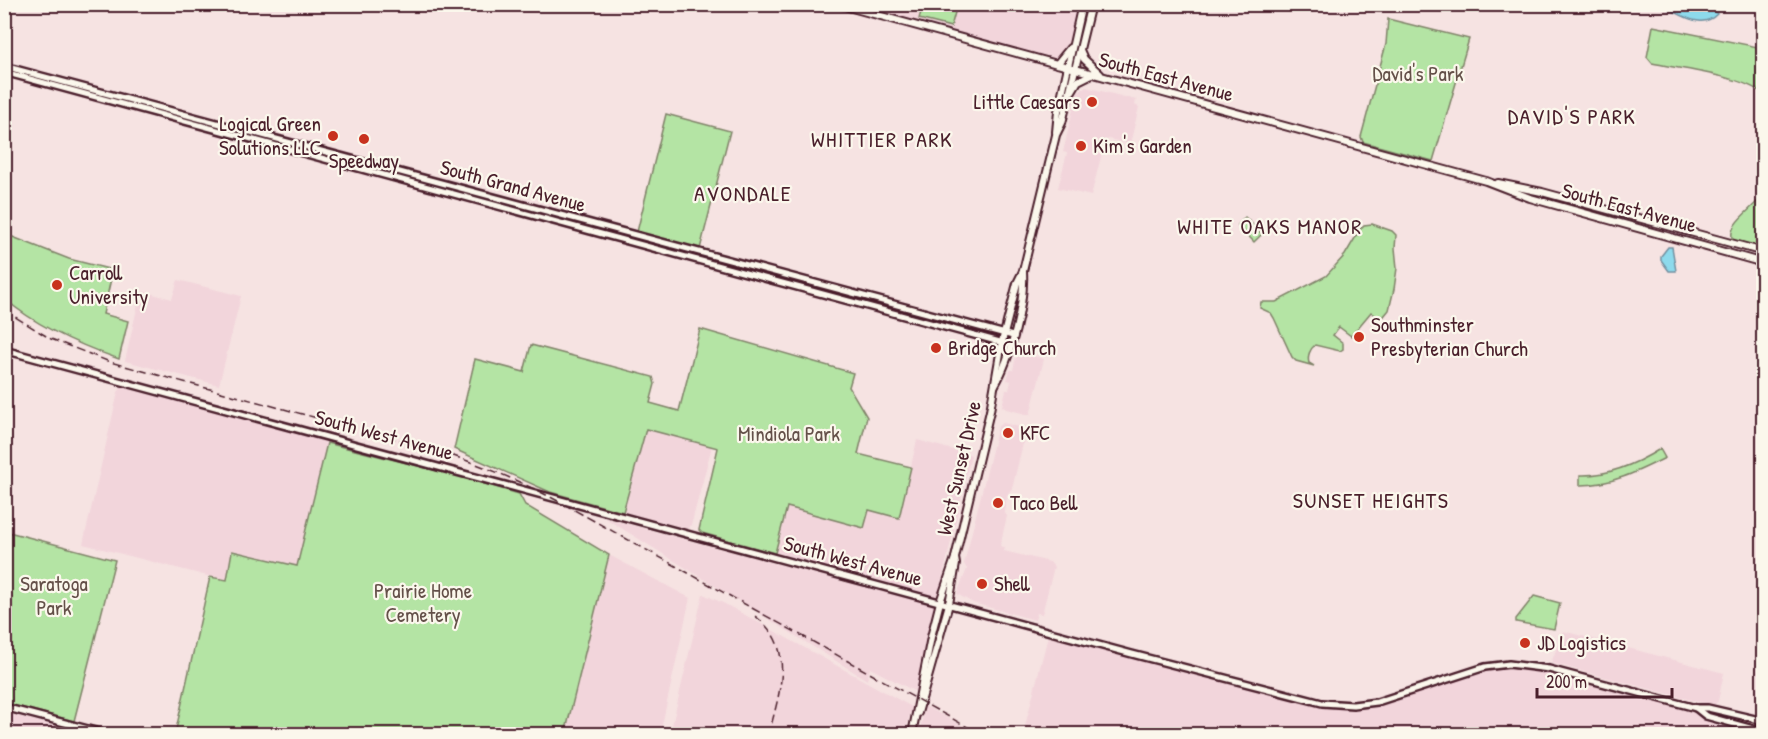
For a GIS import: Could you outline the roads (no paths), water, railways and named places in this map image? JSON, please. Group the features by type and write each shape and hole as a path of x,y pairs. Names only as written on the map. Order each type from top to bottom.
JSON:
{"main road":[{"name":"South East Avenue","path":"837,4 1486,181 1542,192 1764,252"},
{"path":"1072,68 1074,42 1082,4"},
{"path":"1072,68 1080,50 1091,4"},
{"path":"1057,64 1074,42"},
{"path":"1080,50 1084,59 1102,76"},
{"name":"West Sunset Drive","path":"912,735 924,667 940,602 955,558 995,386 996,365 1017,283 1023,271 1056,135 1062,123 1072,68"},
{"name":"West Sunset Drive","path":"1056,135 1056,123 1072,68"},
{"path":"1067,102 1077,83 1092,74"},
{"name":"South East Avenue","path":"1486,181 1530,198 1761,262"},
{"name":"West Sunset Drive","path":"995,386 1005,368 1011,345 1024,285 1023,271"},
{"name":"West Sunset Drive","path":"915,721 928,683 949,604 955,558"}],"street":[{"name":"South Grand Avenue","path":"4,66 1013,336"},
{"name":"South Grand Avenue","path":"4,72 1011,345"},
{"name":"South West Avenue","path":"4,350 1322,703 1353,705 1377,702 1485,667 1509,664 1549,669 1696,708 1720,710 1764,721"},
{"path":"4,707 107,735"},
{"name":"South West Avenue","path":"1696,708 1706,716 1764,732"}],"water":[{"path":"1658,5 1684,5 1700,11 1715,11 1717,14 1710,19 1695,21"},
{"path":"1668,247 1672,247 1676,271 1669,271 1661,260 1661,256"}],"railway":[{"path":"4,310 51,339 110,362 428,448 510,478 558,501 980,734"},
{"path":"755,616 768,628 781,656 780,687 769,734"}],"place":[{"name":"Little Caesars","path":"1092,102"},
{"name":"Logical Green Solutions LLC","path":"333,136"},
{"name":"Speedway","path":"364,139"},
{"name":"Kim's Garden","path":"1081,146"},
{"name":"Carroll University","path":"57,285"},
{"name":"Southminster Presbyterian Church","path":"1359,337"},
{"name":"Bridge Church","path":"936,348"},
{"name":"KFC","path":"1008,433"},
{"name":"Taco Bell","path":"998,503"},
{"name":"Shell","path":"982,584"},
{"name":"JD Logistics","path":"1525,643"}],"district":[{"name":"DAVID'S PARK","path":"1572,116"},
{"name":"WHITTIER PARK","path":"882,139"},
{"name":"AVONDALE","path":"743,193"},
{"name":"WHITE OAKS MANOR","path":"1270,226"},
{"name":"SUNSET HEIGHTS","path":"1371,500"}],"park label":[{"name":"David's Park","path":"1418,74"},
{"name":"Mindiola Park","path":"789,434"},
{"name":"Saratoga Park","path":"54,596"},
{"name":"Prairie Home Cemetery","path":"423,603"}]}
